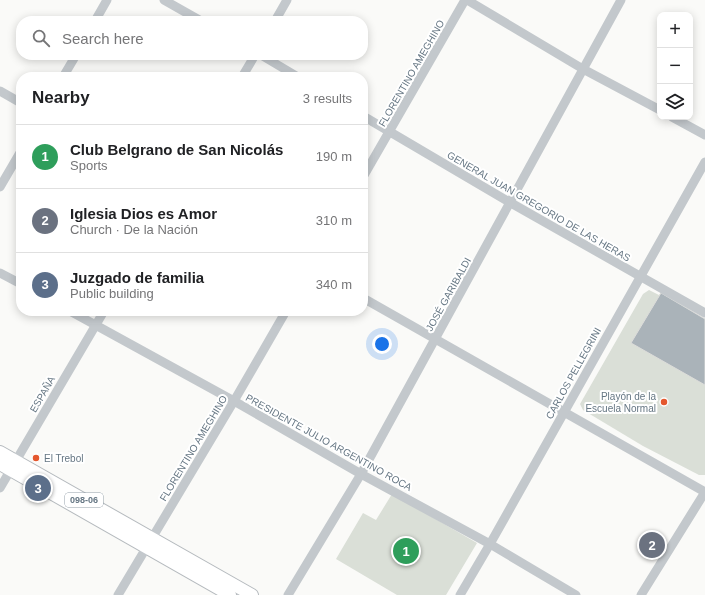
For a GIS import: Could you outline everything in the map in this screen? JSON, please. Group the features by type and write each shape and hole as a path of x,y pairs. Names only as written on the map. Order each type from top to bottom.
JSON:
{"main road":[{"name":"098-06","path":"0,452 9,465 149,543 252,595"},
{"name":"098-06","path":"149,543 230,595"}],"street":[{"path":"98,16 107,0"},
{"path":"164,0 192,16"},
{"path":"278,16 287,0"},
{"path":"466,0 583,68 657,108"},
{"name":"FLORENTINO AMEGHINO","path":"368,169 466,0"},
{"name":"JOSÉ GARIBALDI","path":"288,595 361,474 621,0"},
{"path":"66,72 73,60"},
{"path":"245,72 252,60"},
{"path":"269,60 290,72"},
{"path":"0,91 16,100"},
{"name":"GENERAL JUAN GREGORIO DE LAS HERAS","path":"368,119 511,203 705,313"},
{"path":"678,120 705,135"},
{"path":"0,187 16,160"},
{"name":"CARLOS PELLEGRINI","path":"460,595 705,162"},
{"path":"0,273 16,281"},
{"path":"368,301 563,413 705,492 641,595"},
{"name":"PRESIDENTE JULIO ARGENTINO ROCA","path":"79,316 234,401 361,474 490,544 576,595"},
{"name":"ESPAÑA","path":"0,488 9,465 101,316"},
{"name":"FLORENTINO AMEGHINO","path":"118,595 283,316"}],"shaded area":[{"path":"649,290 659,295 661,293 705,319 705,475 699,475 643,446 583,410 580,404 643,294"},
{"path":"392,494 477,543 446,595 397,595 336,559 363,513 376,520"}],"building":[{"path":"661,293 705,319 705,385 631,343"}],"place":[{"name":"Playón de la Escuela Normal","path":"664,402"},
{"name":"El Trebol","path":"36,458"},
{"name":"Juzgado de familia","path":"38,488"},
{"name":"Iglesia Dios es Amor","path":"652,545"},
{"name":"Club Belgrano de San Nicolás","path":"406,551"}]}
